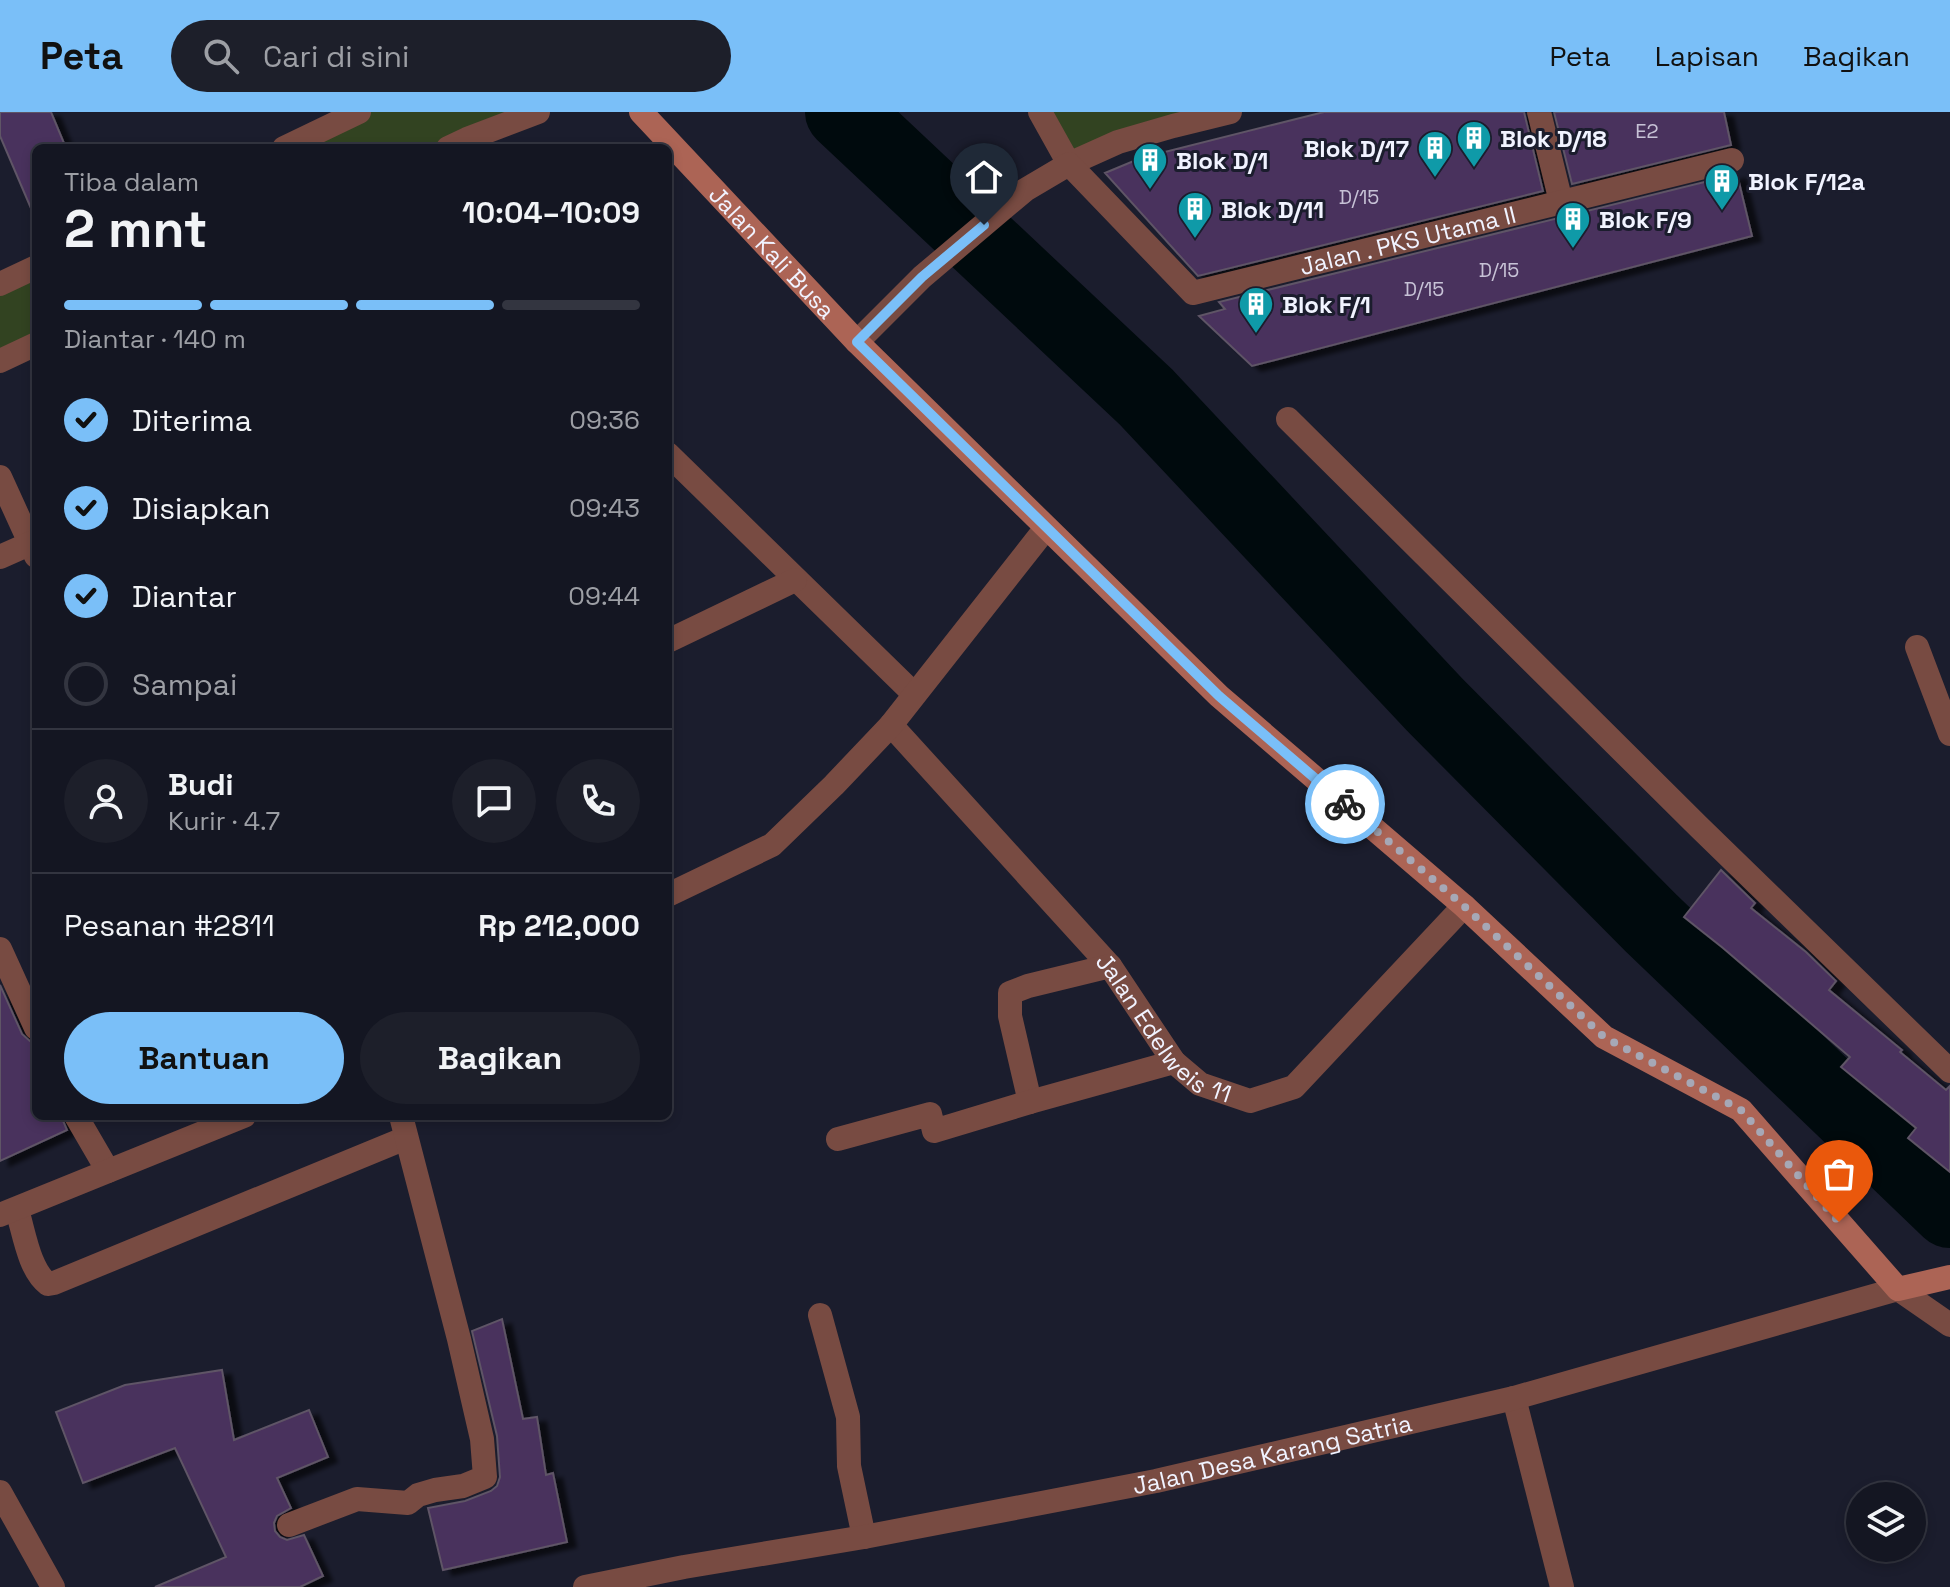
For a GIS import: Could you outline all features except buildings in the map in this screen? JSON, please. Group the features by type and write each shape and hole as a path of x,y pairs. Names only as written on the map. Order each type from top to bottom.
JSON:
{"street":[{"path":"292,144 359,112"},
{"path":"456,144 538,112"},
{"name":"Jalan Kali Busa","path":"641,112 671,144"},
{"path":"1040,112 1069,164"},
{"path":"857,342 922,277 1025,190 1069,164 1118,142 1205,115 1230,112"},
{"path":"1539,112 1561,202"},
{"name":"Jalan Kali Busa","path":"672,145 857,342 1219,696 1464,906 1604,1037 1741,1110 1898,1289"},
{"name":"Jalan . PKS Utama II","path":"1069,164 1193,293 1732,160"},
{"path":"0,284 32,269"},
{"path":"0,361 32,346"},
{"path":"1288,419 1950,1071"},
{"path":"672,458 914,694"},
{"path":"0,477 32,543"},
{"path":"672,893 772,845 834,785 891,725 1046,528"},
{"path":"0,557 32,548"},
{"path":"672,639 795,580"},
{"path":"1917,647 1950,734"},
{"name":"Jalan Edelweis 11","path":"891,725 1110,966 1174,1062 1200,1084 1250,1101 1294,1087 1464,906"},
{"path":"0,949 32,1019"},
{"path":"1030,1102 1010,1016 1010,993 1110,966"},
{"path":"838,1139 930,1114 934,1131 1174,1062"},
{"path":"78,1120 108,1171"},
{"path":"234,1120 8,1212 35,1270 48,1284 54,1283 404,1127 459,1339 482,1439 485,1477 463,1486 418,1495 408,1503 357,1499 289,1525"},
{"name":"Jalan Desa Karang Satria","path":"585,1587 1156,1481 1514,1398 1898,1289 1945,1279"},
{"path":"1898,1289 1950,1325"},
{"path":"820,1315 848,1417 849,1466 864,1537"},
{"path":"1514,1398 1562,1587"},
{"path":"0,1492 53,1587"}],"green space":[{"path":"359,112 538,112 458,144 292,144"},
{"path":"1040,112 1204,112 1069,164"},
{"path":"32,269 32,346 0,361 0,284"}],"waterway":[{"path":"843,112 1146,397 1435,705 1651,923 1950,1210"}],"way so far":[{"path":"1345,804 1464,906 1604,1037 1741,1110 1839,1222"}],"place":[{"name":"Blok D/18","path":"1474,169"},
{"name":"Blok D/17","path":"1435,179"},
{"name":"Blok D/1","path":"1150,191"},
{"name":"Blok F/12a","path":"1722,212"},
{"name":"Blok D/11","path":"1195,240"},
{"name":"Blok F/9","path":"1573,250"},
{"name":"Blok F/1","path":"1256,335"}],"route":[{"path":"984,225 922,277 857,342 1219,696 1345,804"}]}
